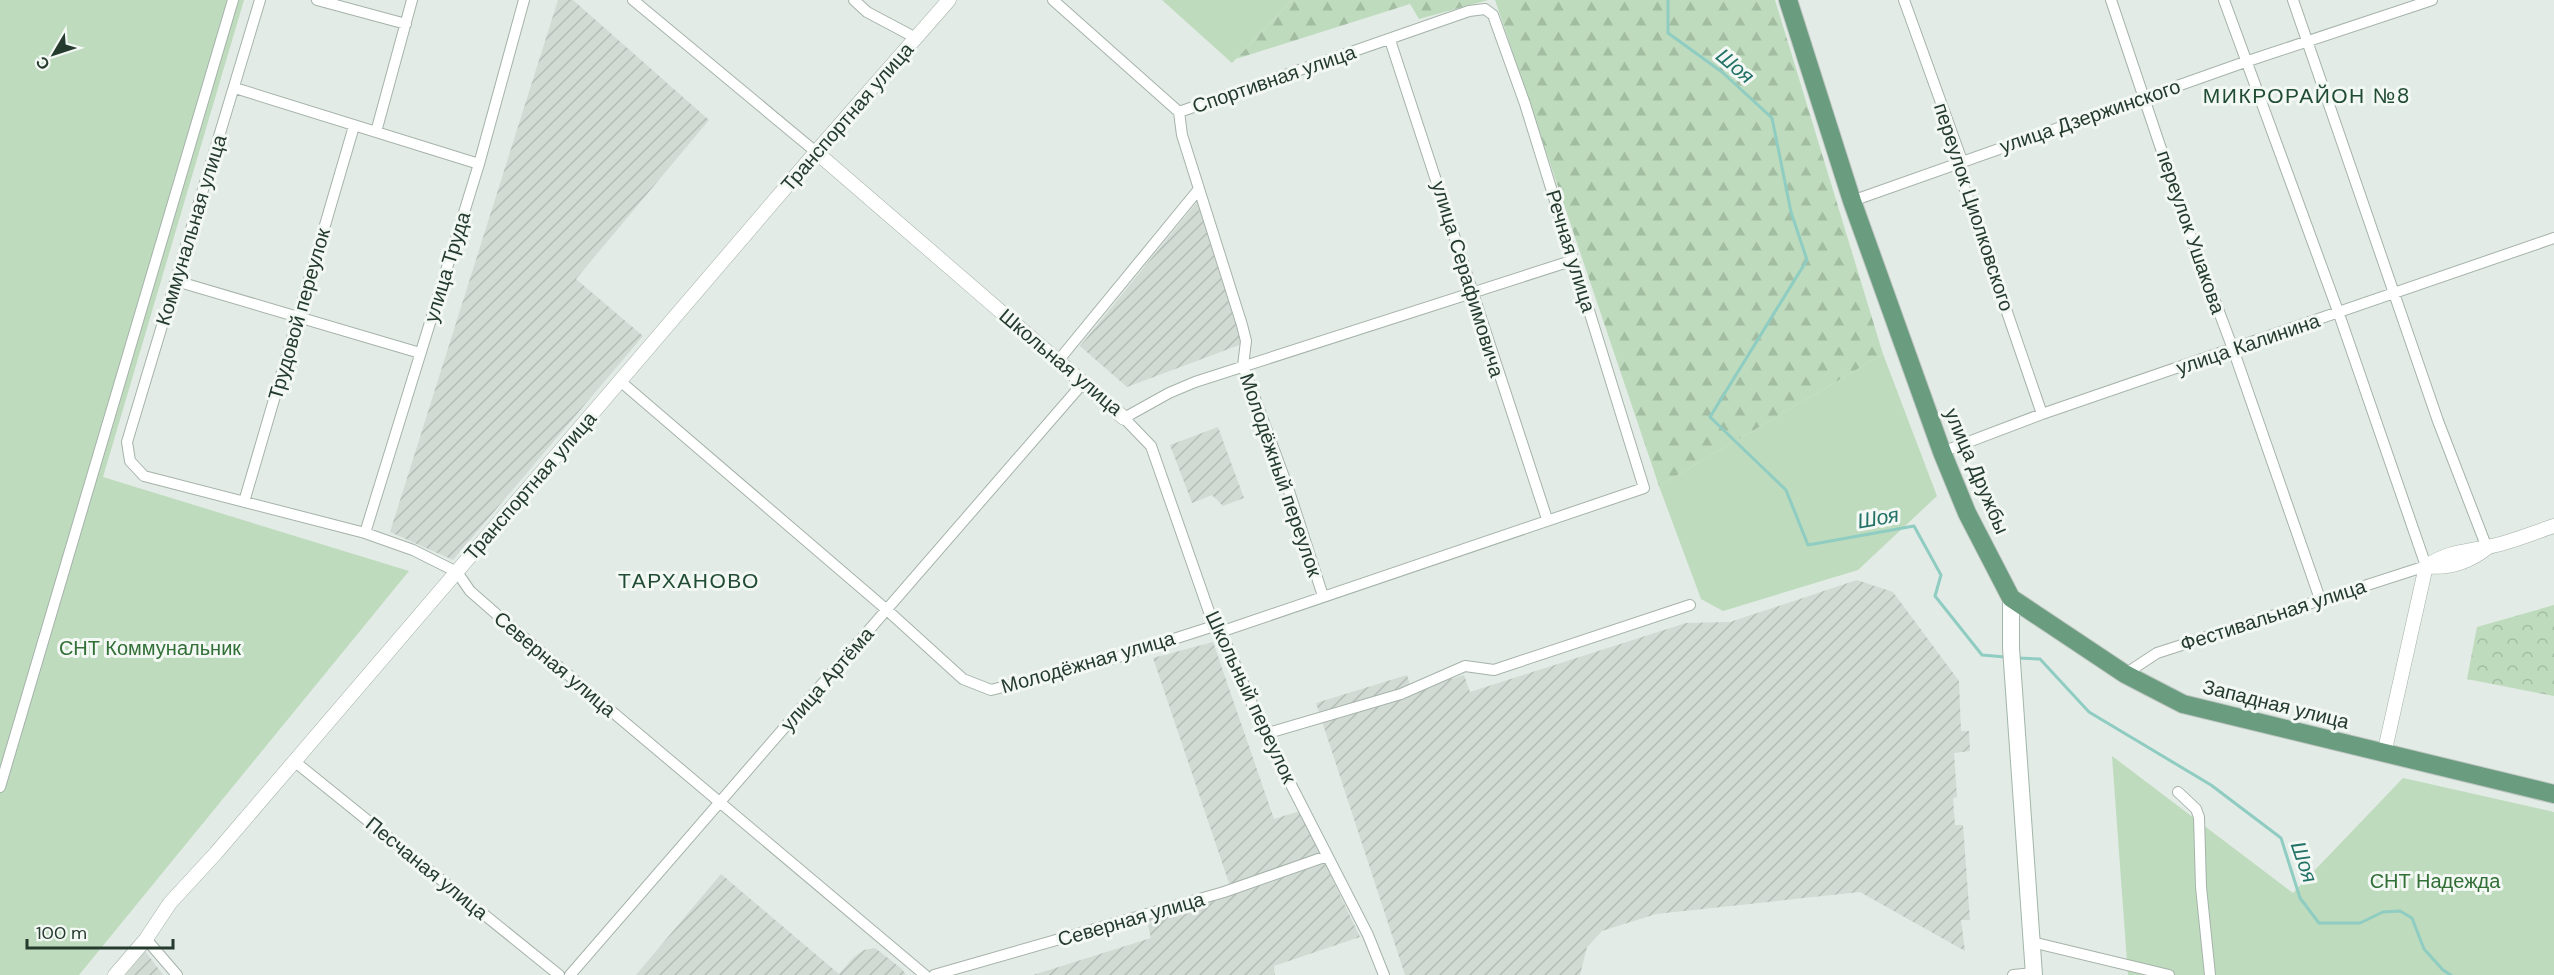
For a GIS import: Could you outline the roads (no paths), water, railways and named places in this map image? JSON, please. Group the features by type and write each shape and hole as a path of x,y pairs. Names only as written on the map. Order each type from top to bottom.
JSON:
{"main road":[{"name":"улица Дружбы","path":"1788,0 1852,201 1942,452 1972,523 2011,598 2011,648 2034,974"},
{"name":"Западная улица","path":"2011,598 2126,674 2165,696 2210,712 2554,794"}],"street":[{"path":"0,787 233,0"},
{"name":"Коммунальная улица","path":"130,461 127,442 260,0"},
{"path":"317,0 405,24"},
{"path":"376,132 412,0"},
{"name":"улица Труда","path":"365,533 479,164 524,0"},
{"name":"Школьная улица","path":"633,0 816,152 1124,418 1169,393 1243,366 1574,260"},
{"path":"854,0 867,12 916,38"},
{"name":"Транспортная улица","path":"115,975 146,939 170,903 216,854 816,152 950,0"},
{"name":"Спортивная улица","path":"1053,0 1179,112 1469,11 1485,9 1493,15"},
{"name":"переулок Циолковского","path":"1904,0 1962,161 1961,178 2042,414"},
{"name":"переулок Ушакова","path":"2111,0 2188,229 2233,349 2320,599"},
{"path":"2224,0 2339,314 2426,566 2385,754"},
{"path":"2293,0 2394,294 2487,548"},
{"name":"улица Дзержинского","path":"1852,201 2245,62 2432,0"},
{"name":"Речная улица","path":"1493,15 1525,105 1644,488"},
{"name":"улица Серафимовича","path":"1390,39 1547,519"},
{"path":"235,88 479,164"},
{"name":"Молодёжный переулок","path":"1179,112 1182,135 1242,325 1246,341 1243,366 1288,488 1323,596"},
{"name":"Трудовой переулок","path":"244,502 354,126"},
{"path":"1058,361 1199,189"},
{"name":"улица Калинина","path":"1942,452 2042,414 2339,314 2554,238"},
{"path":"176,280 420,353"},
{"name":"Молодёжная улица","path":"620,381 887,610 963,679 991,690 1118,657 1214,626 1226,630 1547,519 1644,488"},
{"name":"улица Артёма","path":"570,975 1083,383"},
{"name":"Школьный переулок","path":"1124,418 1151,446 1214,626 1227,645 1264,734 1368,935 1384,975"},
{"name":"Северная улица","path":"130,461 144,476 365,533 413,550 457,572 470,591 502,620 925,975"},
{"name":"Фестивальная улица","path":"2126,674 2157,653 2426,566 2442,568 2475,558 2487,548 2554,526"},
{"path":"1264,734 1401,694 1465,666 1494,670 1690,604"},
{"name":"Песчаная улица","path":"294,761 559,975"},
{"path":"2178,792 2196,809 2199,817 2201,886 2210,975"},
{"name":"Северная улица","path":"934,975 1224,892 1327,856"},
{"path":"146,939 177,975"},
{"path":"2032,942 2169,975"},
{"path":"2013,975 2034,974"}],"waterway":[{"name":"Шоя","path":"1668,0 1668,33 1722,72 1772,118 1791,212 1807,260 1710,417 1786,490 1808,545 1914,526 1941,575 1935,596 1982,655 2005,657"},
{"name":"Шоя","path":"2018,658 2040,659 2089,712 2211,785 2281,838 2300,898 2319,923 2360,923 2383,912 2400,911 2412,918 2424,949 2443,970 2451,975"}],"district":[{"name":"МИКРОРАЙОН №8","path":"2307,96"},
{"name":"ТАРХАНОВО","path":"689,581"}],"park label":[{"name":"СНТ Коммунальник","path":"150,648"},
{"name":"СНТ Надежда","path":"2435,881"}]}
